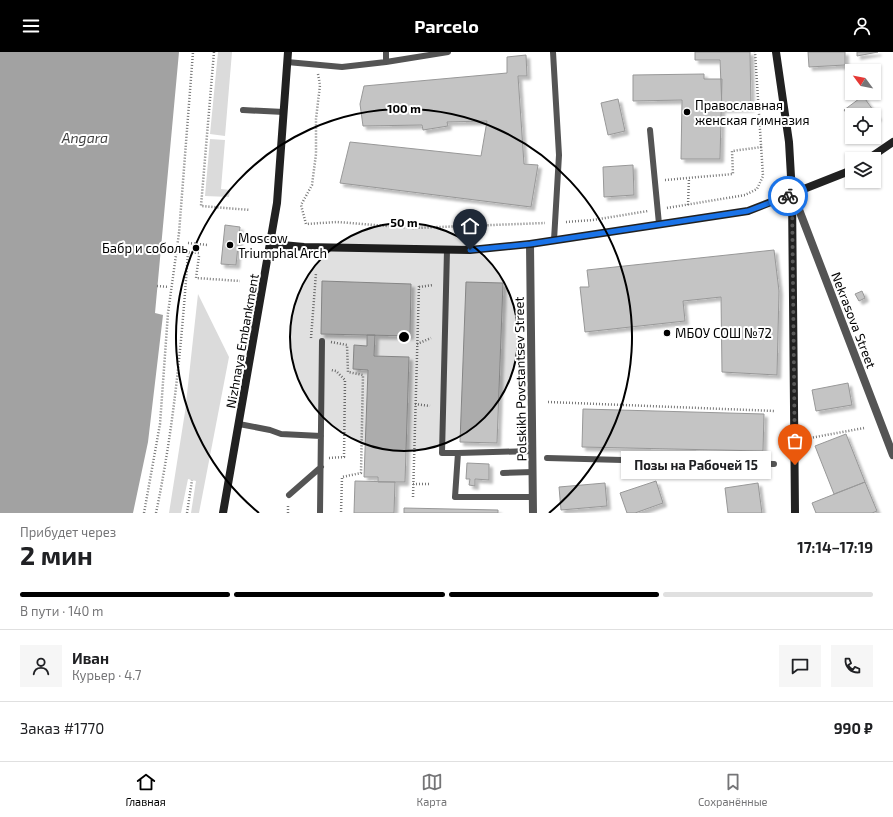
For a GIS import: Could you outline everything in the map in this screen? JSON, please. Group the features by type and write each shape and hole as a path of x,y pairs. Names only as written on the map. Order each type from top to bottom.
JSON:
{"main road":[{"name":"Nizhnaya Embankment","path":"223,513 277,203 288,52"},
{"path":"776,52 789,142 792,194 795,513"},
{"path":"878,152 893,142"},
{"path":"271,244 304,247 470,250 530,244 748,211 845,173"}],"street":[{"name":"Nekrasova Street","path":"792,194 893,455"},
{"name":"Polskikh Povstantsev Street","path":"530,244 533,513"}],"lane":[{"path":"386,52 386,62"},
{"path":"287,62 342,67 386,62 448,52"},
{"path":"553,52 559,155 554,240"},
{"path":"243,110 284,112"},
{"path":"650,130 659,224"},
{"path":"447,250 442,453 532,451"},
{"path":"320,513 323,368 322,341"},
{"path":"239,424 270,430 281,434 322,436"},
{"path":"458,453 455,497 533,497"},
{"path":"547,458 774,464"},
{"path":"289,495 321,467"},
{"path":"503,473 533,472"}],"path":[{"path":"144,513 160,424 168,314 178,233 193,52"},
{"path":"214,52 201,206 250,210"},
{"path":"312,185 316,154 316,119 320,85 317,64"},
{"path":"655,180 733,174 732,151 762,147"},
{"path":"688,205 689,178"},
{"path":"188,243 208,245"},
{"path":"156,513 166,465 184,308 188,252 199,254 196,278 240,281"},
{"path":"316,273 311,339 346,345 348,372 363,375 361,473 342,477 342,513"},
{"path":"413,497 419,286 433,285"},
{"path":"157,286 169,287"},
{"path":"417,344 431,338"},
{"path":"321,458 344,457 345,380 336,371 323,368"},
{"path":"548,402 775,411"},
{"path":"415,404 430,406"},
{"path":"810,438 864,428"},
{"path":"187,513 192,480"},
{"path":"413,484 429,484"}],"shaded area":[{"path":"218,52 232,52 225,136 210,134"},
{"path":"210,139 225,140 221,189 230,190 229,197 205,196"},
{"path":"198,294 229,357 199,513 191,513 196,481 188,479 181,513 169,513 185,412"}],"water":[{"name":"Angara","path":"0,52 179,52 155,313 163,315 148,442 133,513 0,513"}],"building":[{"path":"695,52 750,52 751,108 722,109 720,60 695,60"},
{"path":"808,52 845,52 845,65 809,67"},
{"path":"857,52 878,52 857,56"},
{"path":"526,55 527,76 518,76 524,164 538,165 531,207 340,183 350,142 481,156 487,121 447,122 448,126 423,130 422,125 363,126 360,104 364,86 507,73 507,57"},
{"path":"704,74 704,79 722,79 720,159 681,159 682,100 633,101 633,75"},
{"path":"618,99 625,131 608,135 601,103"},
{"path":"858,100 866,100 872,108 847,108"},
{"path":"633,165 634,195 604,197 603,167"},
{"name":"Moscow Triumphal Arch","path":"225,225 240,227 236,265 221,264"},
{"path":"774,250 779,291 777,375 722,372 721,297 683,301 685,321 585,332 580,287 589,287 587,270"},
{"path":"322,281 411,284 410,336 321,334"},
{"path":"466,282 503,283 497,443 460,442"},
{"path":"862,291 865,298 859,301 855,294"},
{"path":"367,335 375,335 374,356 409,357 405,482 378,482 378,477 364,477 368,370 353,369 354,345 367,346"},
{"path":"848,383 852,405 816,411 812,390"},
{"path":"583,409 764,414 763,451 582,447"},
{"path":"846,434 865,482 834,494 815,446"},
{"path":"467,463 489,464 489,480 475,479 475,486 469,485 470,479 466,479"},
{"path":"355,481 395,482 394,513 354,513"},
{"path":"656,481 663,503 635,513 627,513 620,493"},
{"path":"865,482 877,511 872,513 816,513 812,503"},
{"path":"605,483 607,506 561,510 559,487"},
{"path":"758,483 762,513 728,513 725,488"},
{"path":"404,508 498,510 498,513 404,513"}],"way so far":[{"path":"788,196 792,194 795,465"}],"place":[{"name":"Православная женская гимназия","path":"687,112"},
{"name":"Moscow Triumphal Arch","path":"230,245"},
{"name":"Бабр и соболь","path":"196,248"},
{"name":"МБОУ СОШ №72","path":"667,333"},
{"name":"Позы на Рабочей 15","path":"795,465"}],"route":[{"path":"470,250 530,244 748,211 788,196"}]}
